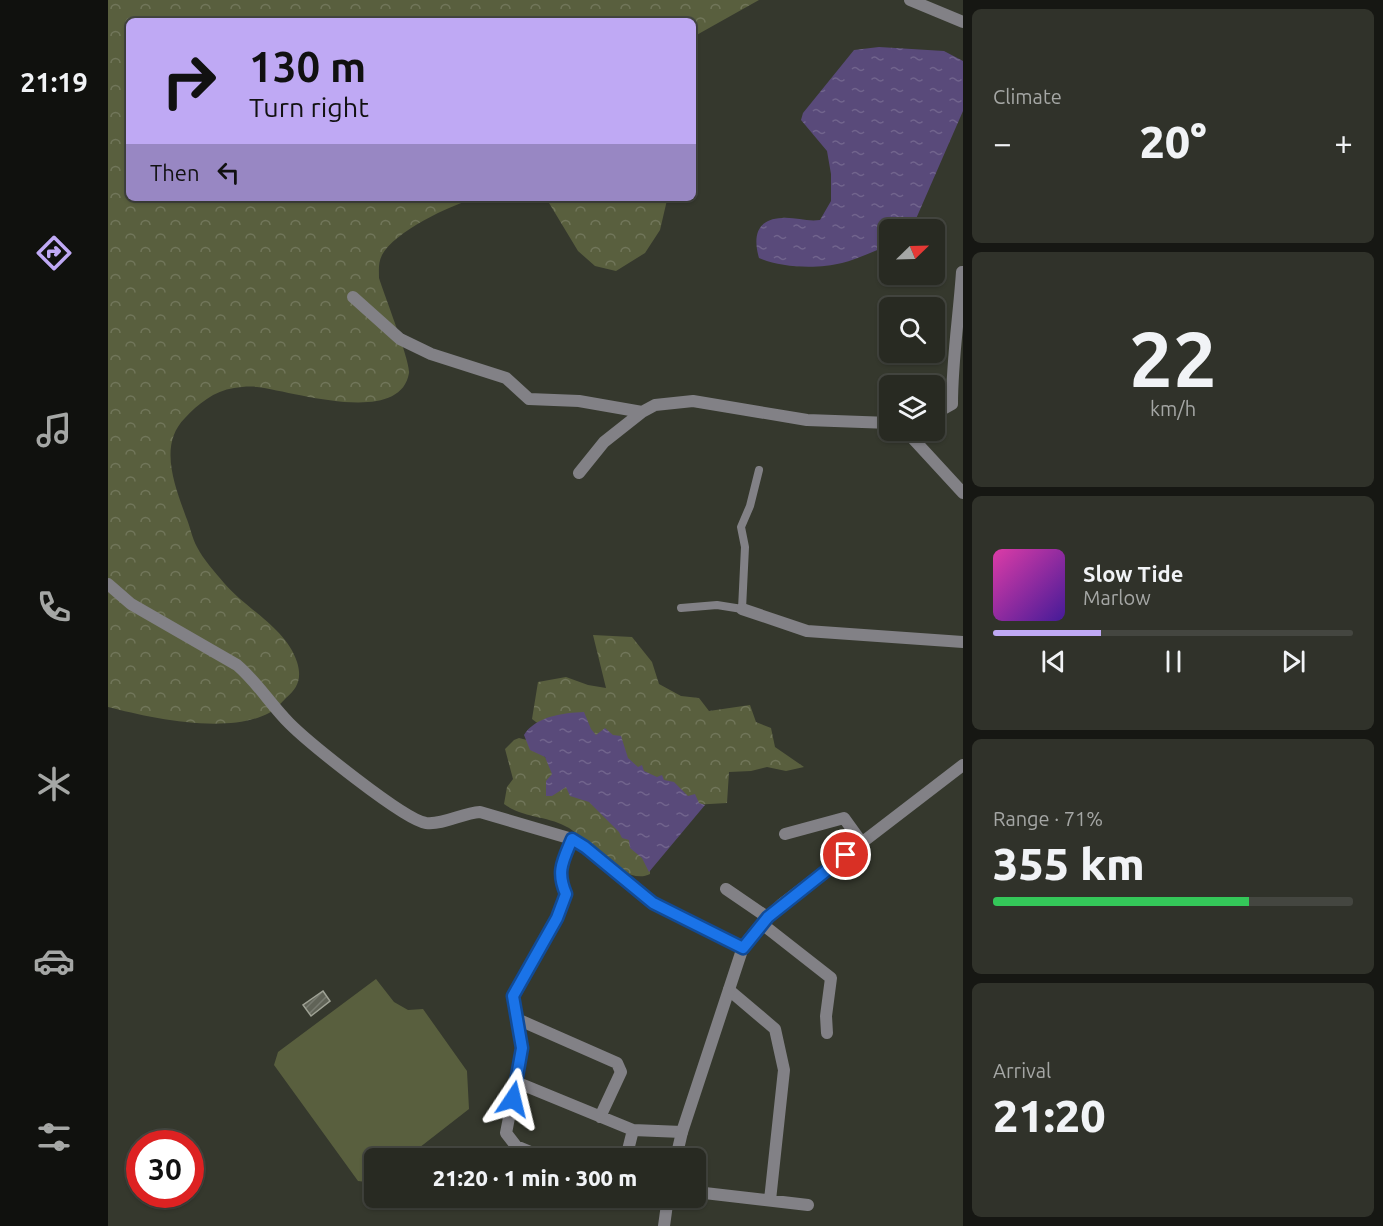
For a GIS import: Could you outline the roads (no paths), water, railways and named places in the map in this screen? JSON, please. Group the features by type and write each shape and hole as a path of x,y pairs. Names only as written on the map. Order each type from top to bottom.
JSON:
{"street":[{"path":"910,0 963,22"},
{"path":"945,408 952,404 952,368 957,340 962,272"},
{"path":"353,297 400,339 431,354 506,378 529,399 579,401 642,412"},
{"path":"579,474 604,442 642,412 656,405 693,400 807,420 879,423"},
{"path":"919,441 963,494"},
{"path":"108,584 130,604 237,665 249,675 288,722 306,739 394,806 425,823 480,812 572,839 653,903 743,948"},
{"path":"742,609 807,631 963,642"},
{"path":"678,1148 743,948 765,921 963,765"},
{"path":"785,834 844,818 862,843"},
{"path":"521,1148 516,1146 506,1133 522,1048 513,996 557,918 566,894 560,881 561,867 572,839"},
{"path":"726,889 831,978 826,1016 828,1033"},
{"path":"729,990 775,1029 784,1070 770,1200"},
{"path":"517,1019 617,1063 621,1072 600,1117"},
{"path":"516,1082 633,1130 682,1132"},
{"path":"628,1148 633,1130"},
{"path":"706,1193 808,1205"},
{"path":"663,1226 666,1208"}],"lane":[{"path":"681,608 717,605 742,609 745,547 741,527 750,506 759,470"}],"water":[{"path":"879,47 944,51 963,61 963,111 916,219 879,219 879,249 842,263 811,267 788,266 759,258 756,243 758,230 767,222 782,218 820,220 831,201 831,174 827,151 801,120 803,113 854,50"},
{"path":"584,712 596,735 605,728 613,735 621,736 628,758 638,767 642,765 644,771 657,777 662,775 664,780 674,782 688,796 695,794 699,803 705,805 649,872 642,858 630,848 629,840 622,838 619,832 589,802 570,796 566,787 552,796 546,796 546,781 552,774 545,757 530,750 524,735 535,724 543,720 559,715"}]}
